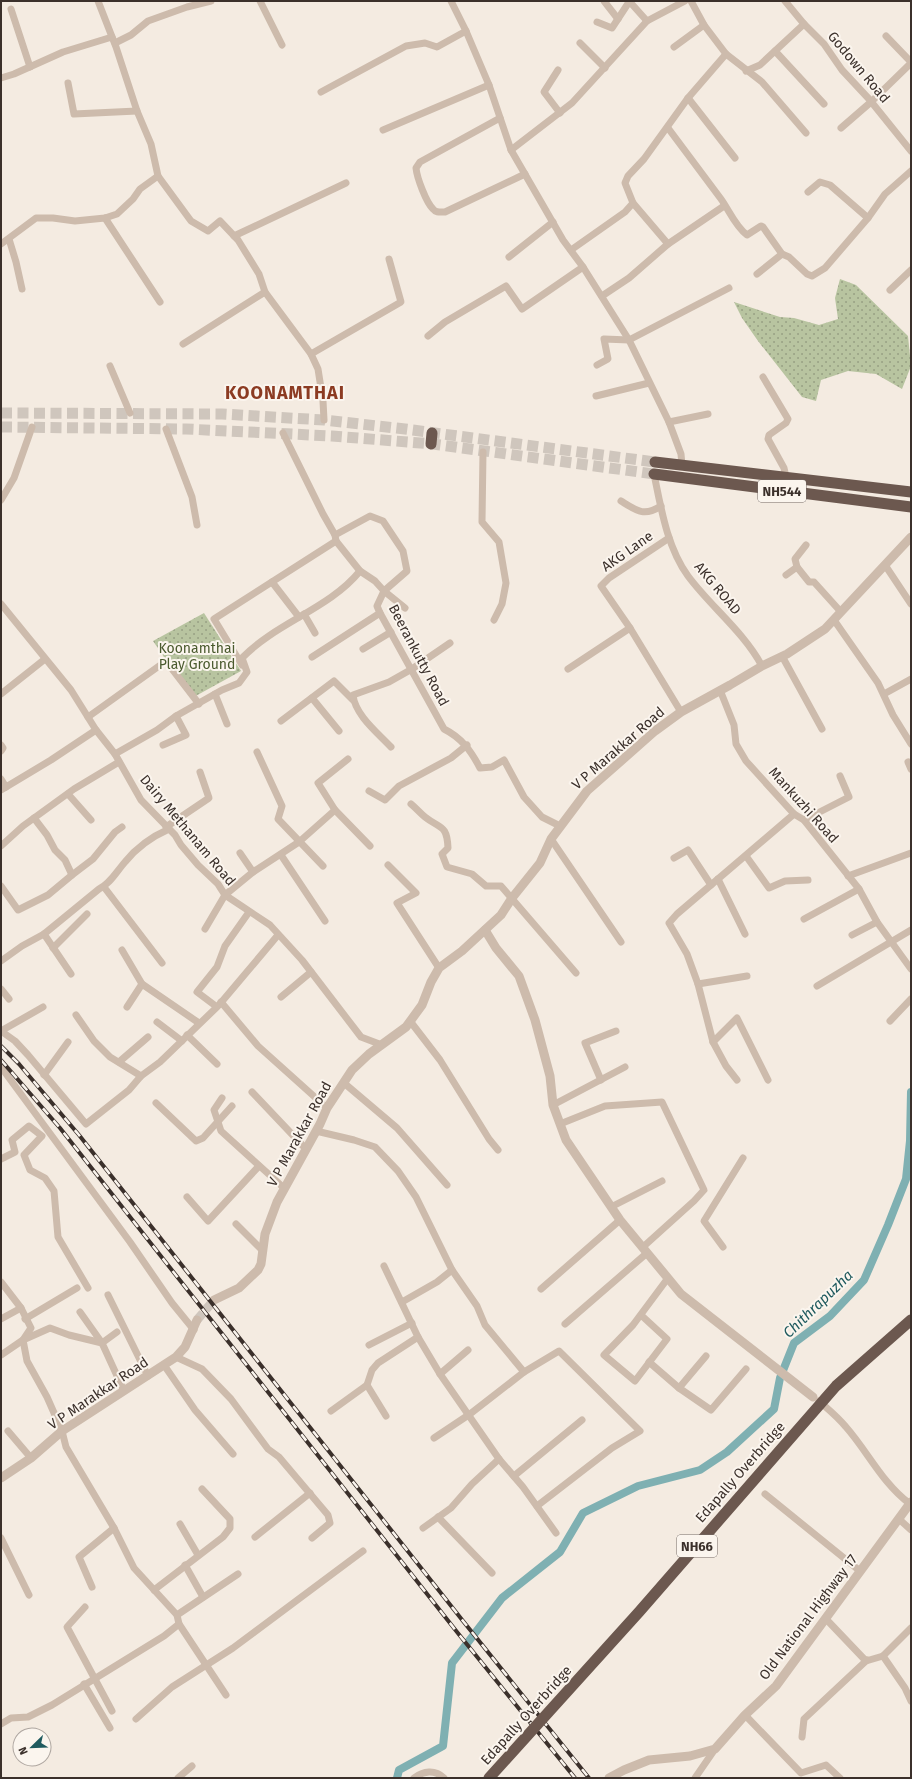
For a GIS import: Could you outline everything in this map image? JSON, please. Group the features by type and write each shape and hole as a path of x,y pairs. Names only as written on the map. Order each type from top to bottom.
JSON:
{"highway":[{"name":"NH544","path":"654,462 911,492"},
{"name":"NH544","path":"654,474 911,507"},
{"name":"Edapally Overbridge","path":"489,1778 644,1607 836,1386 911,1320"}],"street":[{"path":"98,1 137,110 151,144 158,176 191,221 208,231 220,221 234,236 259,274 265,292 311,354 318,369 323,401 324,420"},
{"path":"1,78 63,52 131,35 148,21 187,7 211,1"},
{"path":"260,1 282,45"},
{"path":"452,1 489,85 511,150 553,222 629,340 669,422 681,454 682,465"},
{"path":"604,1 618,19"},
{"path":"511,150 572,103 647,21 685,1"},
{"path":"691,1 704,25 726,54 762,82 806,133"},
{"path":"597,22 612,28 629,2 647,21"},
{"name":"Godown Road","path":"788,2 804,24 824,44 842,70 871,102 911,151"},
{"path":"11,9 30,67"},
{"path":"746,71 760,65 804,24"},
{"path":"674,47 704,25"},
{"path":"321,92 406,46 425,43 437,47 466,31"},
{"path":"841,128 871,102 911,62 886,36"},
{"path":"580,43 605,68"},
{"path":"775,52 824,104"},
{"path":"668,244 633,203 625,183 628,176 644,159 668,128 688,98 726,54"},
{"path":"558,70 544,92 560,113"},
{"path":"68,84 74,114 137,110"},
{"path":"383,130 489,85"},
{"path":"688,98 735,158"},
{"path":"500,118 420,162 416,168 417,177 432,209 437,212 445,212 525,174"},
{"path":"668,128 682,149 721,198 724,206 742,232 747,236 761,226 763,227 782,254 793,260 807,274 812,276 817,274 830,262 868,218 884,194 911,172"},
{"path":"1,244 36,218 53,218 75,221 104,218 117,214 133,199 140,189 158,176"},
{"path":"808,192 820,182 824,182 830,185 868,218"},
{"path":"234,236 346,183"},
{"path":"571,250 625,212 633,203"},
{"path":"602,296 629,278 668,244 724,206"},
{"path":"104,218 160,302"},
{"path":"509,257 553,222"},
{"path":"9,239 22,289"},
{"path":"757,274 782,254"},
{"path":"311,354 401,302 389,259"},
{"path":"428,336 445,322 506,286 522,309 583,267"},
{"path":"890,290 911,270"},
{"path":"597,365 608,359 604,339 629,340 729,288"},
{"path":"183,344 265,292"},
{"path":"110,366 130,413"},
{"path":"763,377 788,419 786,423 769,435 768,439 784,468 786,477"},
{"path":"596,396 649,383"},
{"path":"669,422 708,414"},
{"path":"1,500 14,478 32,427"},
{"path":"166,429 192,497 197,525"},
{"name":"Beerankutty Road","path":"283,433 335,538 360,571 375,581 384,591 377,606 380,613 444,729 455,734 467,746 480,768 492,767 504,760 524,797 542,817 560,826"},
{"path":"483,452 482,522 499,542 506,583 502,604 494,620"},
{"name":"AKG ROAD","path":"654,474 669,538 688,575 733,625 762,666"},
{"path":"621,501 638,512 651,513 661,506"},
{"path":"247,672 214,619 370,516 383,521 403,551 407,571 384,591 405,608"},
{"name":"AKG Lane","path":"630,628 602,586 609,578 669,538"},
{"name":"V P Marakkar Road","path":"214,1300 238,1288 254,1276 261,1264 265,1234 284,1188 327,1108 352,1070 369,1054 406,1027 422,1005 431,982 439,968 462,952 501,915 512,898 540,863 551,839 587,791 655,731 681,712 782,656 825,629 911,538"},
{"path":"806,545 795,559 797,567 809,582 814,582 841,612"},
{"path":"885,565 911,604"},
{"path":"786,575 797,567"},
{"path":"247,672 242,658 250,650 301,615 340,592 360,571"},
{"path":"272,582 315,633"},
{"name":"Dairy Methanam Road","path":"1,605 71,690 96,730 115,754 141,800 168,828 198,865 218,884 225,895 270,925 311,972 361,1037 382,1045"},
{"path":"312,657 380,613"},
{"path":"834,620 878,682 893,715 911,744"},
{"path":"568,669 630,628 681,712"},
{"path":"363,649 391,632"},
{"path":"353,700 353,695 389,682 412,669 450,643"},
{"path":"782,656 822,729"},
{"path":"1,694 45,659"},
{"path":"88,717 166,661 199,704"},
{"path":"115,754 144,738 176,716 214,694 239,683 247,672"},
{"path":"884,694 911,679"},
{"path":"281,721 334,681 353,700 361,714 391,747"},
{"name":"Mankuzhi Road","path":"720,690 734,726 736,744 746,761 794,814 804,820 858,889 877,922 911,969"},
{"path":"214,694 227,724"},
{"path":"312,698 339,731"},
{"path":"163,745 186,735 176,716"},
{"path":"1,779 3,788 51,760 96,730"},
{"path":"1,745 3,748 1,751"},
{"path":"369,791 385,800 399,786 451,758 467,746"},
{"path":"257,752 282,806 278,819 323,866"},
{"path":"348,759 318,783 335,810 370,846"},
{"path":"1,846 34,818 68,794 119,762"},
{"path":"1,961 22,946 44,934 99,889 104,887 125,862 144,843 168,828 209,798 200,772"},
{"path":"804,820 849,797 840,776"},
{"path":"68,794 91,820"},
{"path":"411,804 424,816 440,825 444,832 448,848 442,854 447,867 472,874 486,886 501,886 576,973"},
{"path":"205,930 225,895 254,872 299,842 335,810"},
{"path":"737,1080 726,1066 713,1042 698,984 687,954 670,923 672,918 794,814"},
{"path":"34,818 47,835 55,850 65,860 72,874"},
{"path":"1,886 18,910 48,895 72,874 93,859 115,832 122,827"},
{"path":"551,839 621,942"},
{"path":"674,858 688,850 711,885"},
{"path":"240,853 254,872"},
{"path":"848,876 911,853"},
{"path":"281,855 325,921"},
{"path":"746,856 769,888 785,880 808,880"},
{"path":"388,865 416,893 397,903 439,968"},
{"path":"718,880 746,934"},
{"path":"104,887 162,963"},
{"path":"804,919 858,889"},
{"path":"249,912 225,946 217,967 197,992 219,1005 258,1046 327,1108"},
{"path":"53,948 87,914"},
{"path":"852,935 877,922"},
{"path":"485,930 496,948 519,976 534,1020 550,1076 553,1105 566,1140 620,1220 668,1278 694,1305 813,1397 846,1426 880,1474 900,1496 910,1503"},
{"path":"817,986 911,930"},
{"path":"44,934 71,974"},
{"path":"43,1007 1,1031 19,1046 86,1124 112,1105 129,1090 141,1076 160,1062 219,1005 278,935"},
{"path":"122,950 142,984 199,1023"},
{"path":"281,996 311,972"},
{"path":"698,984 747,976"},
{"path":"127,1007 142,984"},
{"path":"1,989 9,999"},
{"path":"890,1021 911,999"},
{"path":"76,1015 94,1041 110,1057 141,1076"},
{"path":"713,1042 737,1018 768,1080"},
{"path":"410,1021 440,1060 489,1139 498,1150"},
{"path":"157,1022 182,1041"},
{"path":"601,1080 585,1043 616,1031"},
{"path":"188,1035 217,1064"},
{"path":"118,1062 148,1037"},
{"path":"44,1075 68,1042"},
{"path":"1,1067 130,1242 172,1303 194,1330"},
{"path":"553,1105 625,1068"},
{"path":"344,1083 397,1128 447,1185"},
{"path":"252,1092 305,1148"},
{"path":"222,1098 214,1110 217,1123 221,1131 284,1188"},
{"path":"560,1124 605,1106 662,1102 704,1190 694,1202 645,1250 565,1324"},
{"path":"156,1103 196,1140 204,1138 232,1106"},
{"path":"1,1159 15,1152 12,1140 29,1126 42,1136 24,1155 30,1170 45,1178 54,1191 58,1237 88,1288"},
{"path":"316,1130 375,1147 398,1171 416,1197 452,1270 477,1306 485,1325 524,1372"},
{"path":"723,1247 704,1221 743,1158"},
{"path":"187,1197 208,1221 259,1166"},
{"path":"611,1207 662,1181"},
{"path":"540,1289 620,1220"},
{"path":"236,1224 262,1250"},
{"path":"384,1266 418,1337 440,1374 470,1414 499,1459 514,1476 556,1533"},
{"path":"402,1302 437,1282 452,1270"},
{"path":"641,1315 667,1339 635,1381 604,1355 641,1315 668,1278"},
{"path":"1,1282 21,1308 25,1319 31,1328 23,1340 27,1361 62,1431 66,1448 114,1528 134,1568 177,1615 179,1624 226,1695"},
{"path":"25,1319 77,1288"},
{"path":"108,1295 148,1376"},
{"path":"1,1319 21,1308"},
{"path":"80,1312 102,1343 124,1392"},
{"name":"V P Marakkar Road","path":"2,1477 31,1458 62,1431 124,1392 176,1356 185,1347 194,1330 197,1320"},
{"path":"369,1345 412,1323"},
{"path":"1,1354 23,1340 50,1328 69,1335 102,1343 117,1332"},
{"path":"331,1411 367,1385 372,1370 378,1363 418,1337"},
{"path":"440,1374 468,1350"},
{"path":"434,1438 470,1414 524,1372 559,1351 640,1431 612,1448 537,1506"},
{"path":"176,1356 202,1369 212,1379 244,1414 268,1449 310,1493 328,1515 330,1522 312,1538"},
{"path":"679,1388 706,1356"},
{"path":"649,1362 679,1388 711,1410 746,1369"},
{"path":"164,1365 196,1410 233,1454"},
{"path":"367,1385 386,1416"},
{"path":"514,1476 582,1420"},
{"path":"8,1431 31,1458"},
{"path":"423,1528 451,1508 472,1484 499,1459"},
{"path":"154,1590 184,1565 223,1537 230,1528 230,1519 202,1489"},
{"path":"255,1537 310,1493"},
{"path":"765,1494 860,1571"},
{"name":"Old National Highway 17","path":"609,1778 624,1770 650,1760 690,1756 715,1748 745,1715 776,1686 910,1503"},
{"path":"438,1517 492,1573"},
{"path":"898,1519 911,1530"},
{"path":"180,1524 198,1555"},
{"path":"92,1587 80,1557 114,1528"},
{"path":"1,1538 29,1594"},
{"path":"136,1719 172,1687 233,1648 363,1551"},
{"path":"184,1565 203,1597"},
{"path":"177,1615 238,1574"},
{"path":"85,1607 67,1627 112,1711"},
{"path":"826,1619 862,1658 867,1660"},
{"path":"1,1724 11,1718 28,1717 164,1636 179,1624"},
{"path":"802,1737 804,1719 867,1660 883,1656 911,1628"},
{"path":"883,1656 905,1688 911,1701"},
{"path":"84,1684 110,1728"},
{"path":"745,1715 800,1776 826,1765 840,1778"},
{"path":"695,1778 715,1748"},
{"path":"178,1778 192,1766"},
{"path":"414,1778 420,1773 431,1772 444,1778"}],"green space":[{"path":"840,279 856,285 908,336 911,366 902,389 876,374 848,371 821,380 816,401 802,397 758,341 742,318 734,302 780,317 794,318 819,325 838,319 835,298"},
{"name":"Koonamthai Play Ground","path":"204,613 241,671 192,698 153,641"}],"waterway":[{"name":"Chithrapuzha","path":"397,1778 399,1770 443,1746 452,1663 502,1598 560,1552 583,1513 638,1486 700,1470 727,1452 774,1409 780,1378 794,1343 830,1316 864,1280 888,1225 906,1179 910,1141 911,1092"}],"tunnel":[{"path":"1,413 222,414 324,420 405,429 655,462"},
{"path":"1,427 186,429 332,436 433,444 654,474"},
{"path":"197,1320 214,1300"}],"railway":[{"path":"1,1046 19,1064 79,1135 589,1778"},
{"path":"1,1060 60,1128 457,1632 575,1778"}],"district":[{"name":"KOONAMTHAI","path":"285,393"}]}
